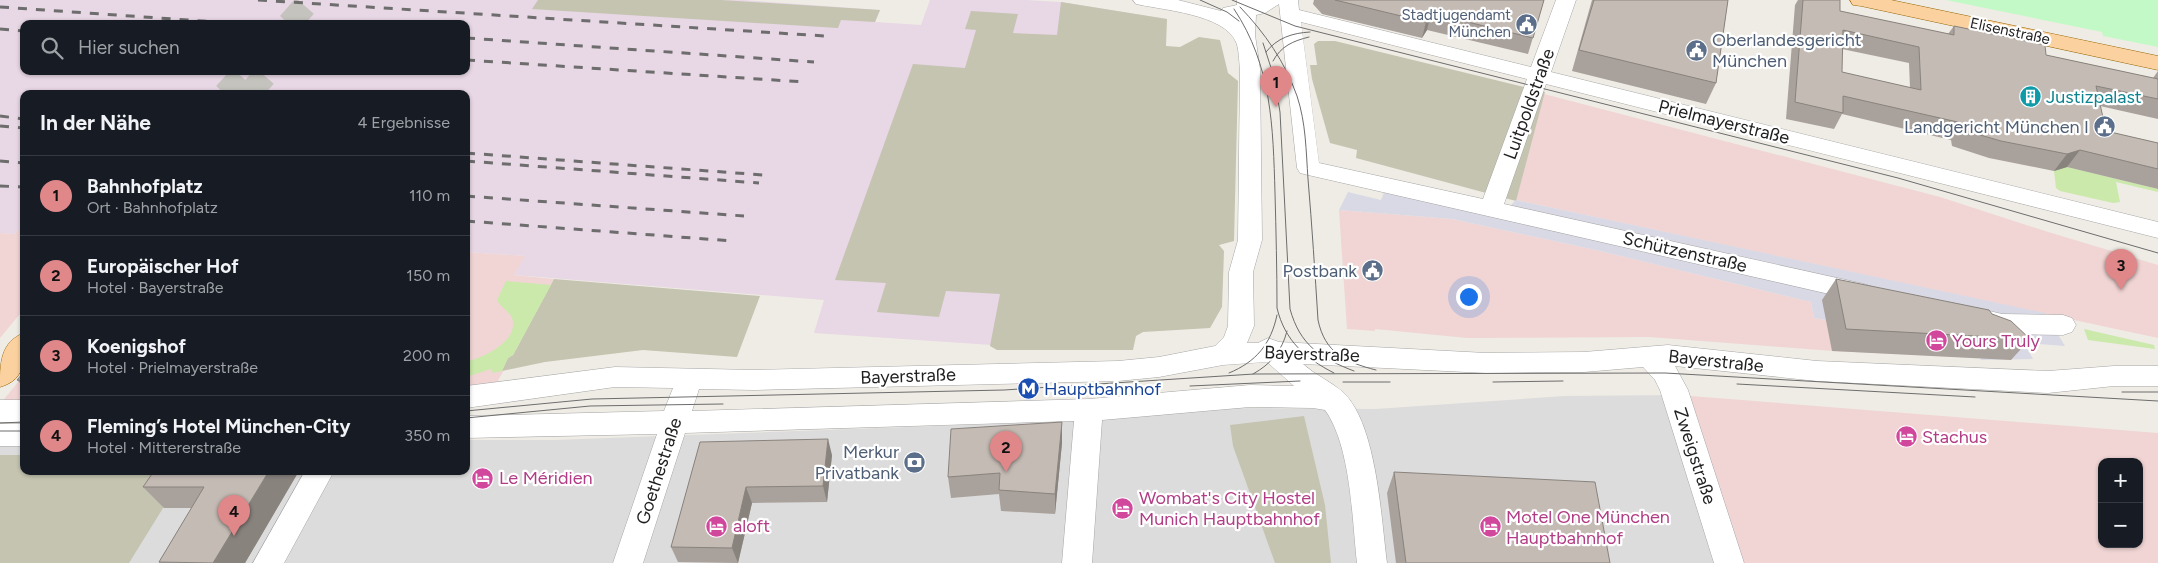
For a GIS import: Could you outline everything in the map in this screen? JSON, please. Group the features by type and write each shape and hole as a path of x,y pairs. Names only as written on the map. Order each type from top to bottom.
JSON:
{"main road":[{"name":"Elisenstraße","path":"1861,0 2158,63"},
{"path":"0,376 20,349"}],"street":[{"path":"1143,0 1193,9 1226,21 1238,30 1246,41"},
{"path":"1193,9 1246,6 1260,8 1272,0"},
{"name":"Luitpoldstraße","path":"1491,209 1566,0"},
{"path":"1223,355 1235,342 1241,326 1241,272 1250,248 1250,69 1246,41 1246,6"},
{"name":"Prielmayerstraße","path":"1290,7 1539,76 2158,230"},
{"name":"Schützenstraße","path":"1290,7 1308,168 1889,298"},
{"path":"1955,313 2002,324 2063,325"},
{"path":"1241,326 1255,340 1334,400 1347,422 1359,460 1372,563"},
{"name":"Bayerstraße","path":"470,396 615,377 650,376 689,379 774,380 1118,371 1152,368 1223,355 1273,352 1486,363 1584,362 1649,356 1686,356 1817,371 2048,382 2114,376 2158,376"},
{"name":"Zweigstraße","path":"1649,356 1665,373 1674,390 1729,563"},
{"name":"Goethestraße","path":"628,563 689,379"},
{"path":"470,427 1089,410 1250,396 1313,396 1334,400"},
{"path":"1077,563 1089,410"},
{"path":"0,411 20,411"},
{"path":"0,435 20,435"},
{"path":"268,563 318,475"}],"shaded area":[{"path":"0,0 742,0 880,10 875,22 921,25 930,0 1025,0 1061,2 1167,19 1132,350 1036,348 814,333 824,300 514,275 525,256 470,252 470,90 20,90 20,229 14,234 0,233"},
{"path":"538,0 721,0 880,10 875,22 841,20 838,28 532,9"},
{"path":"1061,2 1167,19 1166,46 1180,47 1199,37 1220,40 1228,73 1238,81 1234,241 1219,245 1224,251 1222,307 1210,328 1143,332 1136,336 1133,350 997,350 990,346 1000,294 946,291 939,317 877,312 886,283 835,280 913,64 965,68 976,30 965,29 971,11 1018,14 1013,33 1057,35"},
{"path":"1318,41 1335,41 1545,92 1516,201 1356,158 1357,150 1330,143 1312,79 1310,65 1317,65 1314,44"},
{"path":"1544,94 1940,197 2158,265 2158,338 1516,200"},
{"path":"1385,190 1499,217 1516,200 2045,313 2065,346 2024,343 2033,359 1980,360 1982,358 1823,301 1826,320 1814,318 1811,302 1600,251 1452,219 1339,210 1348,192 1381,200"},
{"path":"1339,210 1452,219 1600,251 1811,302 1814,318 1825,320 1822,300 1982,358 1832,351 1649,337 1467,338 1375,329 1375,331 1347,329"},
{"path":"20,229 20,314 0,338 0,233 14,234"},
{"path":"470,252 526,256 514,275 554,279 495,386 470,389"},
{"path":"554,279 760,296 737,357 643,350 545,362 502,371 508,358 513,355"},
{"path":"20,380 20,404 0,404"},
{"path":"1678,395 1739,563 0,563 0,441 20,441 20,475 470,475 470,440 554,440 1042,422 1225,408 1375,409 1565,396"},
{"path":"1678,395 2158,433 2158,563 1739,563"},
{"path":"1304,416 1325,505 1331,563 1275,563 1233,446 1230,425"},
{"path":"0,455 20,455 20,475 184,475 129,563 0,563"}],"green space":[{"path":"1946,0 2158,0 2158,47 2103,36 2102,32"},
{"path":"2055,164 2158,189 2158,192 2116,182 2120,202 2113,203 2060,191 2056,188"},
{"path":"506,281 551,285 513,355 508,358 502,371 493,373 491,369 470,376 470,361 492,351 506,340 511,333 513,326 512,318 497,300"},
{"path":"2084,329 2154,345 2155,349 2088,340"}],"building":[{"path":"1335,0 1544,0 1533,38 1431,13 1426,22"},
{"name":"Oberlandesgericht München","path":"1594,0 1728,0 1716,83 1579,50"},
{"name":"Justizpalast","path":"1803,0 1840,0 1840,11 1954,35 1954,26 2045,45 2046,55 2158,79 2158,99 2096,86 2106,131 2158,143 2158,169 2080,150 2067,154 2001,141 1963,130 1962,123 1843,96 1843,113 1795,102","holes":["1843,30 1919,47 1921,90 1842,72"]},
{"path":"1836,279 1989,310 1992,314 2011,321 2030,339 1846,329"},
{"path":"1062,422 1055,494 999,490 1000,473 948,477 951,429"},
{"name":"aloft","path":"828,439 823,486 746,487 732,548 671,547 700,442"},
{"name":"Motel One München Hauptbahnhof","path":"1394,472 1595,482 1610,563 1406,563"},
{"path":"151,475 267,475 213,563 159,562 204,487 143,487"}],"tunnel":[{"path":"292,20 310,0"},
{"path":"229,90 242,75"},
{"path":"252,90 266,75"}],"tram line":[{"path":"1200,0 1227,12 1239,21"},
{"path":"1232,0 1295,26 1898,178 2158,253"},
{"path":"1240,7 1258,27 1271,46"},
{"path":"1234,9 1247,31 1256,53 1268,98 1273,144 1277,308 1287,332"},
{"path":"1271,46 1285,37 1310,32"},
{"path":"1277,55 1288,45 1309,37"},
{"path":"1263,43 1274,77 1280,112 1290,309 1299,332 1313,349 1331,361 1354,371"},
{"path":"1266,52 1271,46"},
{"path":"1271,46 1277,55"},
{"path":"1273,61 1277,55"},
{"path":"1277,55 1292,83 1302,116 1318,320 1321,331 1331,348 1338,354 1355,363 1376,370"},
{"path":"1229,373 1239,369 1261,351 1271,335 1277,315"},
{"path":"1253,374 1275,356 1287,332"},
{"path":"1287,332 1305,355 1334,373"},
{"path":"470,411 592,399 1004,390 1254,374 1665,373 2158,401"},
{"path":"1190,386 1300,381"},
{"path":"1493,382 1563,381"},
{"path":"1343,382 1390,382"},
{"path":"1737,384 1975,397"},
{"path":"2122,392 2158,392"},
{"path":"470,418 590,406 723,404"},
{"path":"0,423 20,422"},
{"path":"0,431 20,431"}],"railway":[{"path":"258,0 825,36"},
{"path":"0,7 188,20"},
{"path":"0,29 20,31"},
{"path":"470,38 814,62"},
{"path":"470,60 805,82"},
{"path":"0,116 20,118"},
{"path":"0,126 20,128"},
{"path":"470,153 763,175"},
{"path":"0,161 20,163"},
{"path":"470,161 759,183"},
{"path":"0,186 20,187"},
{"path":"470,196 744,216"},
{"path":"470,221 733,241"}],"place":[{"name":"Stadtjugendamt München","path":"1527,24"},
{"name":"Oberlandesgericht München","path":"1696,50"},
{"name":"Justizpalast","path":"2030,97"},
{"name":"Bahnhofplatz","path":"1276,107"},
{"name":"Landgericht München I","path":"2105,127"},
{"name":"Postbank","path":"1373,271"},
{"name":"Koenigshof","path":"2121,290"},
{"name":"Yours Truly","path":"1936,341"},
{"name":"Hauptbahnhof","path":"1028,389"},
{"name":"Stachus","path":"1906,437"},
{"name":"Merkur Privatbank","path":"915,462"},
{"name":"Europäischer Hof","path":"1006,472"},
{"name":"Le Méridien","path":"483,478"},
{"name":"Wombat's City Hostel Munich Hauptbahnhof","path":"1123,508"},
{"name":"aloft","path":"717,526"},
{"name":"Motel One München Hauptbahnhof","path":"1490,527"},
{"name":"Fleming’s Hotel München-City","path":"234,536"}]}
